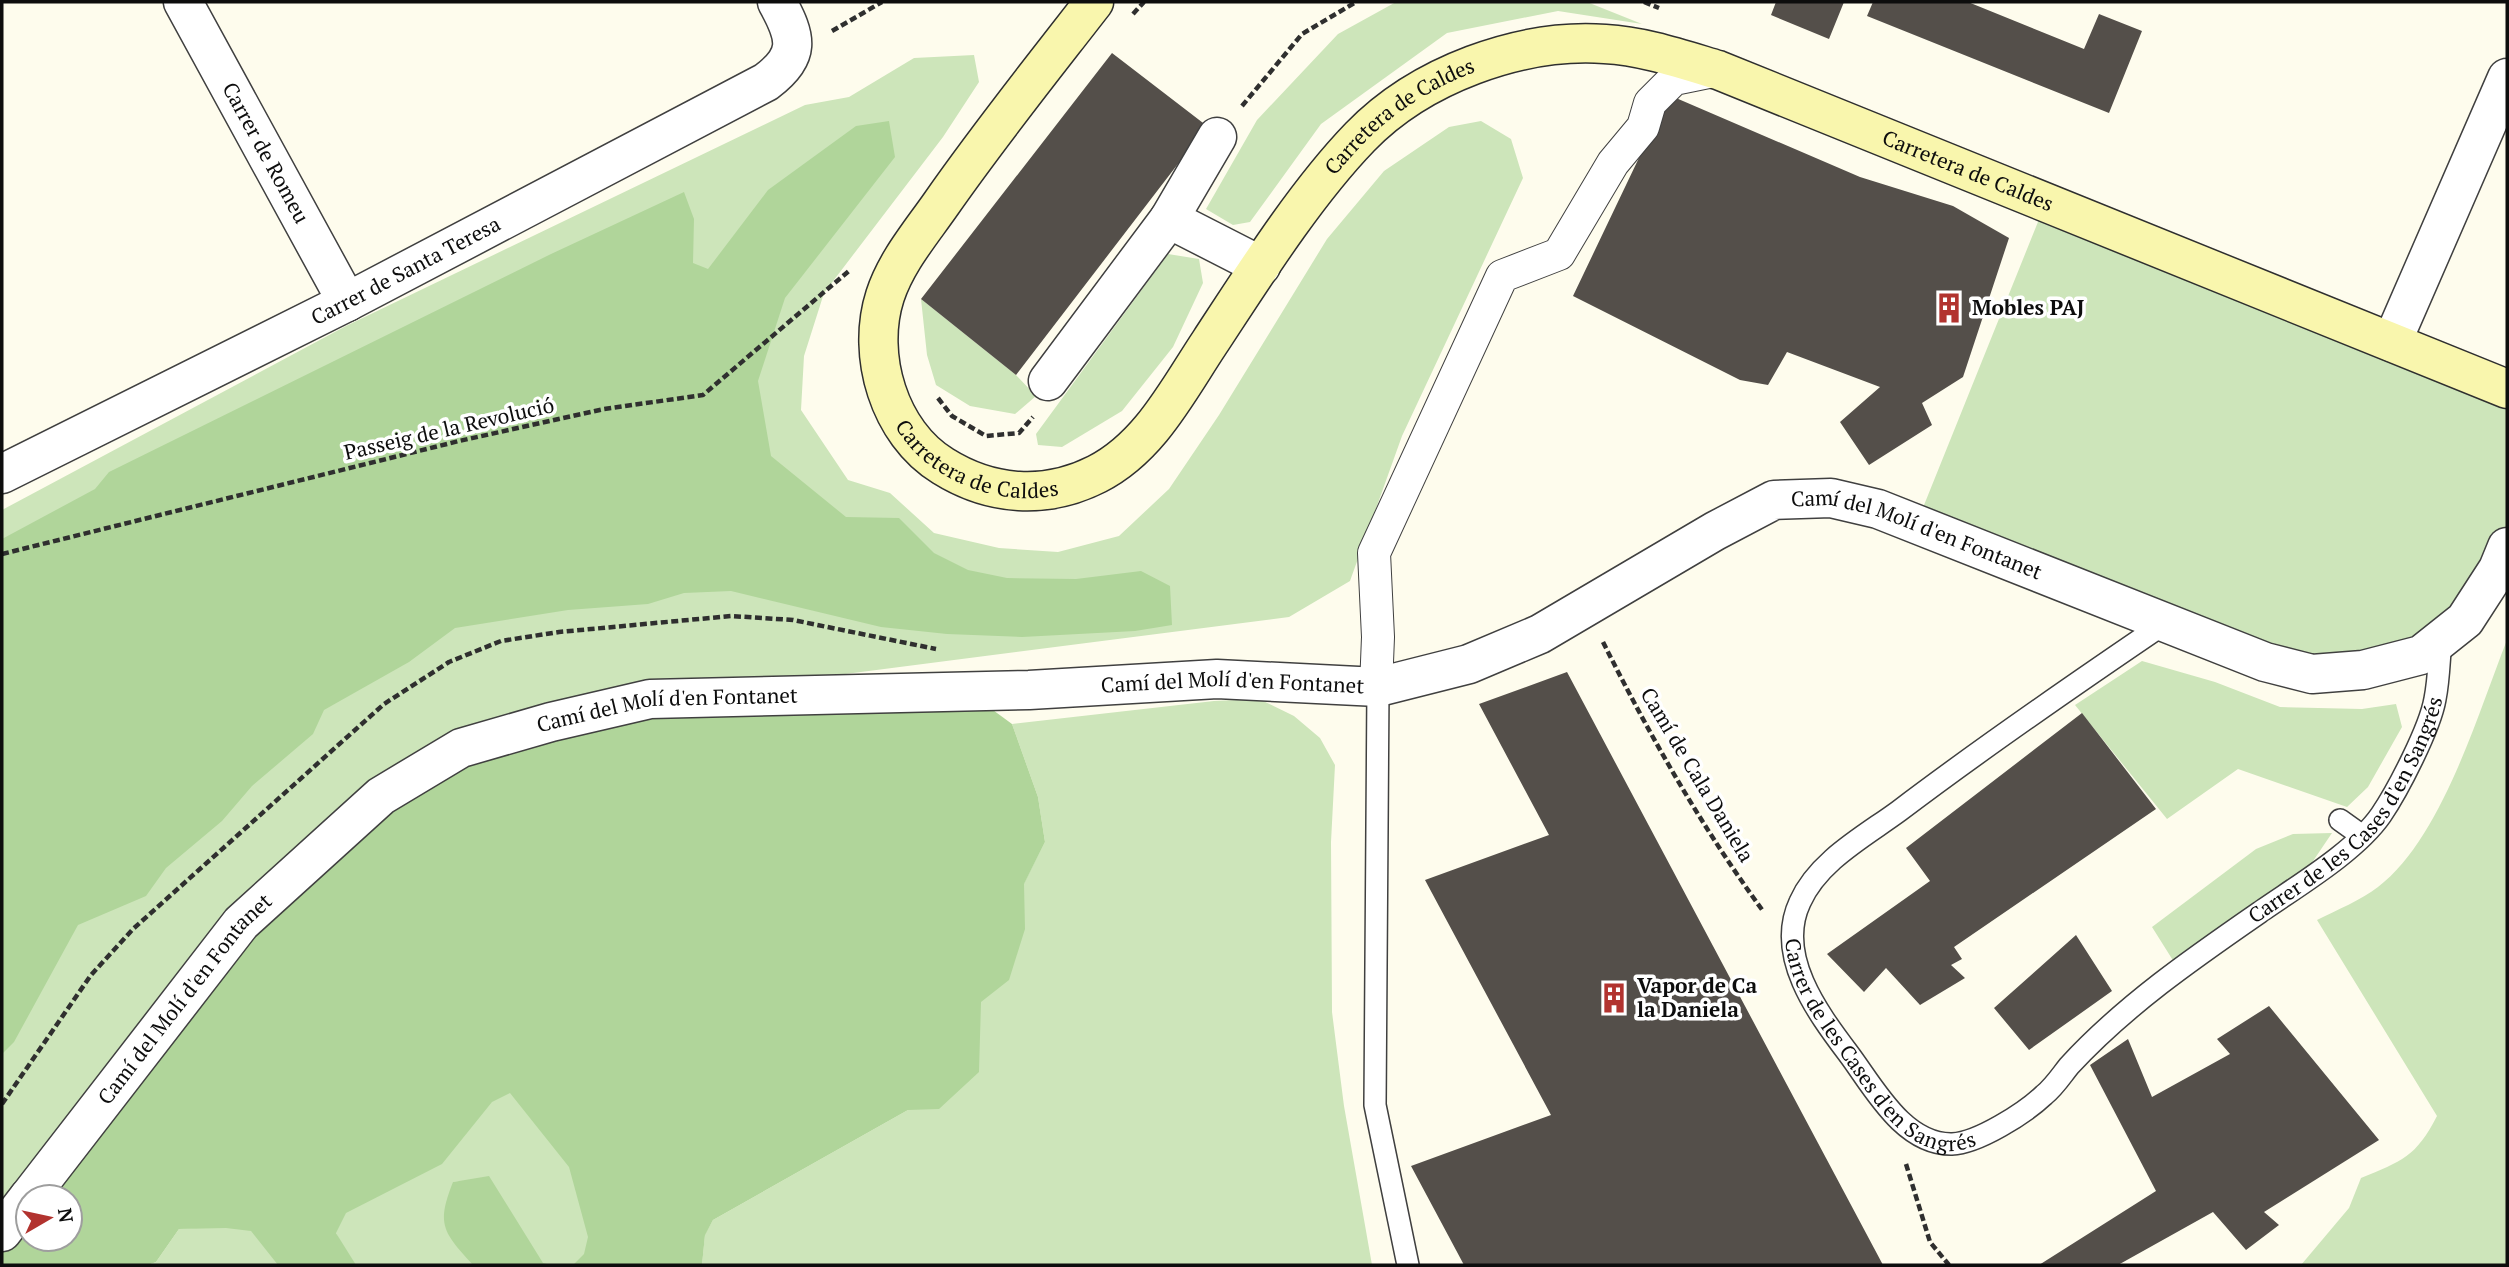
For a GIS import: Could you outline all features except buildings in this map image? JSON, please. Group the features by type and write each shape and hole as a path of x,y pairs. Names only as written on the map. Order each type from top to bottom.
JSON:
{"main road":[{"name":"Carretera de Caldes","path":"1094,2 968,165 892,277 884,298 878,340 883,381 896,412 914,440 949,469 977,483 1008,491 1049,490 1093,476 1112,466 1143,440 1261,266 1331,171 1362,135 1424,89 1463,70 1523,52 1560,45 1606,44 1718,70 2507,389"}],"street":[{"name":"Carrer de Romeu","path":"183,2 347,302"},
{"path":"777,2 789,23 794,49"},
{"name":"Carrer de Santa Teresa","path":"2,474 347,302 765,82 786,67 794,49"},
{"name":"Camí del Molí d'en Fontanet","path":"1377,675 1374,553 1502,276 1559,254 1613,163 1643,127 1650,103 1674,79 1718,70"},
{"path":"2392,342 2507,78"},
{"path":"1048,381 1169,219 1217,137"},
{"path":"1169,219 1261,266"},
{"name":"Camí del Molí d'en Fontanet","path":"40,1183 241,923 381,796 461,748 551,722 650,699 1029,690 1377,675 1469,664 1540,634 1715,531 1774,500 1831,498 1878,509 2265,663 2312,674 2362,670 2421,655 2465,620 2498,569 2507,547"},
{"name":"Camí del Molí d'en Fontanet","path":"2,1232 14,1216"}],"lane":[{"name":"Carrer de les Cases d'en Sangrés","path":"2165,623 1996,738 1823,867 1800,902 1794,924 1793,951 1803,983 1820,1015 1896,1118 1925,1138 1950,1144 1971,1140 2006,1122 2045,1095 2072,1063 2172,973 2334,860 2380,817 2423,735 2435,702 2441,639"},
{"path":"1377,675 1375,1105 1408,1265"},
{"path":"2340,820 2361,835"}],"path":[{"path":"794,49 840,27 882,2"},
{"path":"1127,23 1144,2"},
{"path":"1217,137 1302,34 1356,2"},
{"name":"Passeig de la Revolució","path":"2,554 472,438 604,410 703,396 850,269"},
{"path":"931,388 952,416 986,436 1019,433 1038,410 1048,381"},
{"name":"Camí de Cala Daniela","path":"1586,608 1645,726 1714,842 1793,951"},
{"path":"1896,1118 1909,1181 1930,1242 1949,1265"}],"green space":[{"path":"1396,2 1587,2 1642,24 1558,11 1447,33 1321,124 1250,222 1233,225 1206,209 1257,120 1338,34"},
{"path":"974,55 979,82 943,137 824,293 804,356 801,410 848,480 890,493 934,533 999,548 1058,552 1119,536 1169,489 1219,415 1327,239 1384,171 1449,127 1481,121 1511,139 1523,178 1402,436 1350,581 1289,617 650,699 62,1183 14,1183 14,1222 2,1232 2,510 346,326 805,105 849,97 914,58"},
{"path":"889,121 895,157 785,298 758,381 771,456 846,517 899,518 934,553 968,570 1007,578 1076,579 1141,571 1170,586 1172,625 1135,631 1022,637 947,634 881,627 731,591 684,593 648,604 568,610 455,628 409,662 324,710 313,734 252,786 222,821 166,868 146,896 78,925 14,1042 2,1054 2,539 95,489 109,472 551,254 684,192 694,219 693,263 708,269 768,190 856,126"},
{"path":"2046,202 2507,389 2507,547 2465,620 2312,674 1916,525"},
{"path":"1168,254 1199,259 1203,283 1173,347 1122,411 1062,447 1038,445 1036,434"},
{"path":"921,299 1016,375 1036,396 1015,414 970,406 936,385 927,355"},
{"path":"2507,640 2507,1265 2301,1265 2349,1208 2361,1178 2407,1156 2422,1141 2437,1116 2317,920 2357,901 2378,887 2401,865 2421,838 2456,772"},
{"path":"2142,661 2215,682 2280,707 2362,709 2396,704 2402,727 2368,787 2347,807 2238,769 2167,819 2075,705"},
{"path":"650,699 982,702 1012,724 1038,797 1045,842 1024,884 1025,929 1009,980 981,1002 979,1072 939,1109 908,1110 713,1220 705,1235 702,1265 573,1265 584,1254 588,1237 569,1167 510,1093 492,1102 442,1164 346,1213 336,1233 356,1265 278,1265 251,1231 226,1228 179,1229 156,1262 148,1265 2,1265 2,1232 14,1216 14,1253 84,1253 84,1183 40,1183 241,923 381,796"},
{"path":"1259,699 1294,716 1320,738 1335,765 1331,842 1332,1012 1344,1106 1372,1265 702,1265 705,1234 713,1220 908,1110 1045,842 1038,797 1012,724 1214,701"},
{"path":"2332,833 2309,867 2174,962 2152,927 2256,849 2293,834"},
{"path":"523,1083 561,1133 598,1241 584,1265 531,1265 476,1180 453,1182 474,1265 351,1265 336,1233 336,1213 495,1087"},
{"path":"489,1176 543,1263 551,1265 473,1265 449,1236 444,1218 453,1182"},
{"path":"241,1225 275,1244 290,1265 148,1265 156,1262 179,1229"}],"place":[{"name":"Mobles PAJ","path":"1949,308"},
{"name":"Vapor de Ca la Daniela","path":"1614,998"}]}
